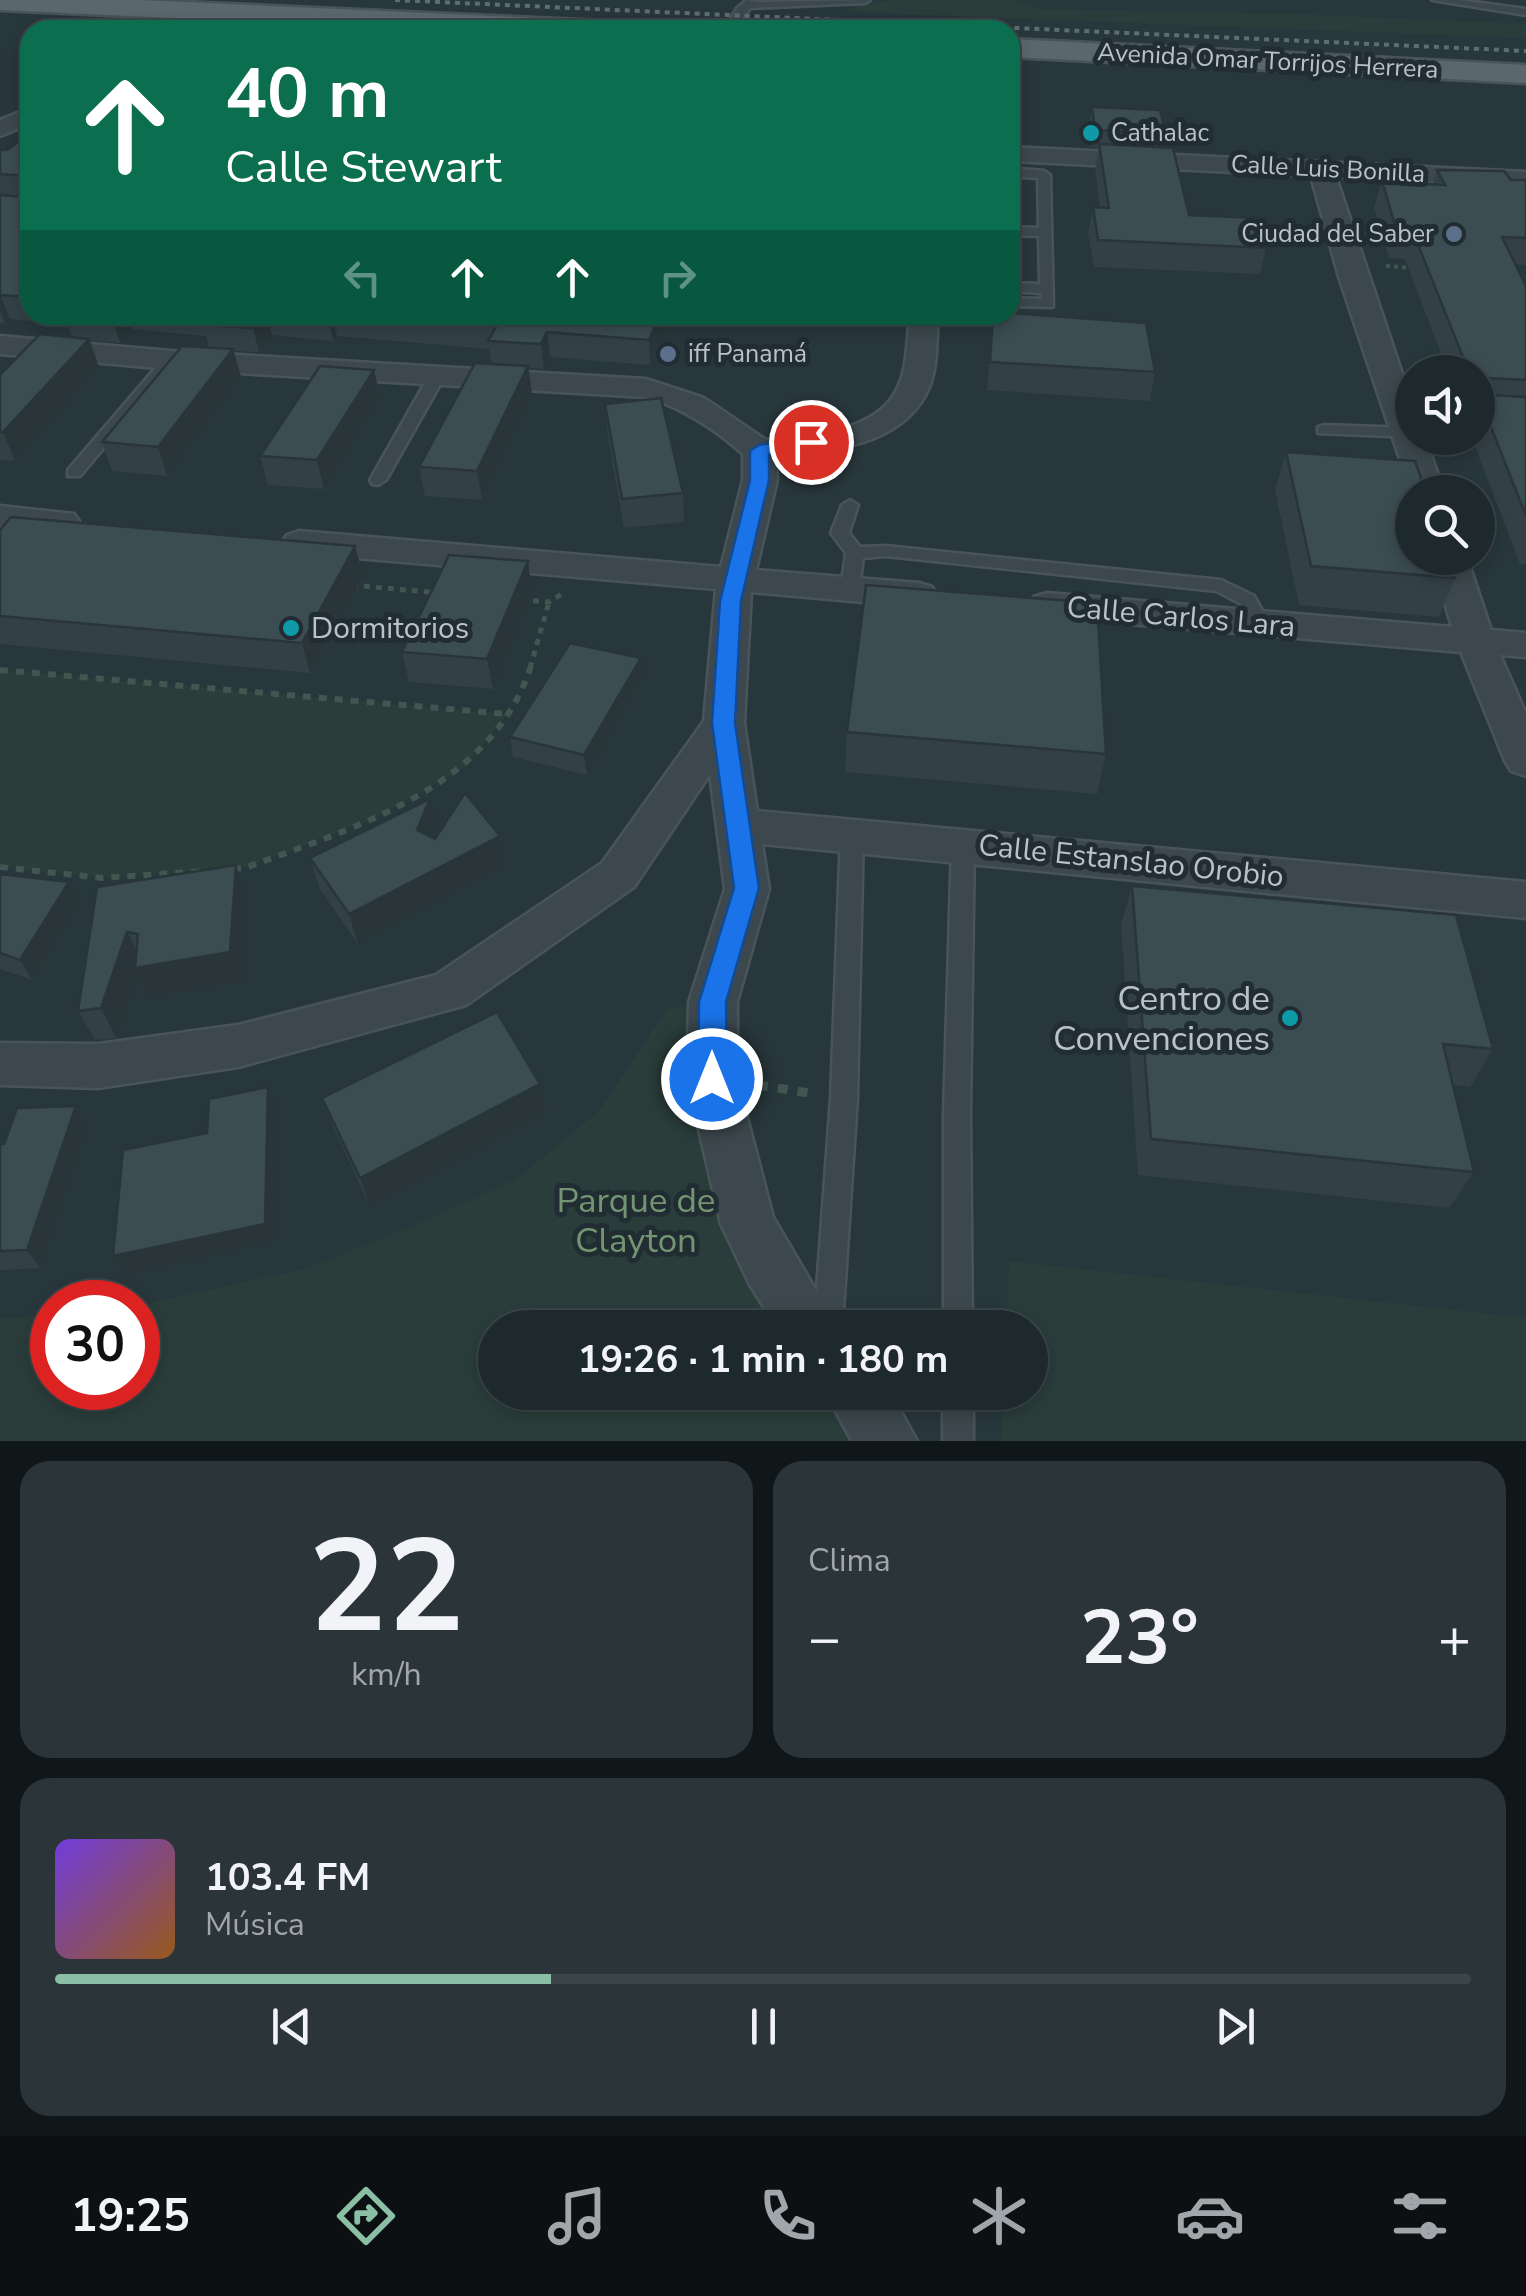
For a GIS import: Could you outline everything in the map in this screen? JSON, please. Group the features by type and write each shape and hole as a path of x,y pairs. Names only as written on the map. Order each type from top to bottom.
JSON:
{"main road":[{"path":"0,2 402,20"},
{"name":"Avenida Omar Torrijos Herrera","path":"1020,49 1526,74"}],"street":[{"path":"0,130 20,110"},
{"name":"Calle Luis Bonilla","path":"1020,154 1526,179"},
{"path":"1321,169 1350,264 1395,386"},
{"path":"0,345 170,360 662,391 714,416 759,451 858,432 892,417 906,403 915,384 923,325"},
{"path":"759,451 757,496 735,579 724,723 747,888 713,1002 712,1079 748,1224 798,1310"},
{"path":"0,516 100,524"},
{"path":"258,538 735,579 852,571 947,597"},
{"path":"1455,575 1476,642 1526,761"},
{"name":"Calle Carlos Lara","path":"1006,602 1082,591 1260,623 1526,645"},
{"path":"0,1064 98,1066 238,1046 449,991 618,875 724,723"},
{"name":"Calle Estanslao Orobio","path":"736,824 1526,900"},
{"path":"866,1410 886,1441"}],"lane":[{"path":"749,3 865,0"},
{"path":"1436,0 1526,12"},
{"path":"1020,173 1044,174 1048,304 1020,303"},
{"path":"1020,231 1046,232"},
{"path":"1020,288 1048,289"},
{"path":"74,473 170,360"},
{"path":"378,480 438,374"},
{"path":"1324,430 1395,421"},
{"path":"850,505 840,532 852,571 886,551 1082,591"},
{"path":"829,1310 844,1098 852,834"},
{"path":"958,1310 957,1113 963,844"},
{"path":"958,1410 958,1441"}],"path":[{"path":"1350,264 1427,268"},
{"path":"336,584 452,594"},
{"path":"510,598 549,602 571,588"},
{"path":"227,869 245,868 375,818 466,767 516,705 549,602"},
{"path":"0,670 508,714"},
{"path":"0,867 102,878 209,870"},
{"path":"712,1079 844,1098"}],"green space":[{"path":"1012,0 1042,9 1526,24 1526,38 845,12 864,3"},
{"path":"0,670 508,714 466,767 375,818 245,868 102,878 0,867"},
{"name":"Parque de Clayton","path":"713,1002 712,1079 803,1310 478,1310 478,1410 866,1410 887,1441 0,1441 0,1319 30,1316 30,1410 160,1410 160,1301 307,1268 518,1178 599,1111 667,1009"},
{"path":"1009,1261 1526,1318 1526,1441 1001,1441 1002,1410 1048,1410 1048,1310 1007,1310"}],"building":[{"path":"1092,107 1160,110 1166,134 1095,130"},
{"path":"20,140 20,176 0,174 0,150 7,150"},
{"path":"1099,144 1173,148 1189,215 1259,218 1266,248 1098,240 1093,207 1109,208"},
{"path":"1437,170 1504,171 1511,180 1526,180 1526,238 1502,237 1526,286 1526,380 1495,378 1495,355 1462,355 1413,232 1397,232 1382,181 1445,185"},
{"path":"0,195 20,197 20,296 0,295"},
{"path":"1020,314 1146,323 1155,372 990,362 992,325 1020,325"},
{"path":"202,325 255,325 253,328"},
{"path":"497,325 656,325 649,340 547,332 541,344 488,341"},
{"path":"40,334 89,339 0,432 0,375"},
{"path":"182,346 233,349 158,447 102,442"},
{"path":"475,363 528,366 477,471 419,467"},
{"path":"320,366 374,370 317,460 260,456"},
{"path":"1495,395 1526,397 1526,516 1495,437"},
{"path":"661,398 683,493 622,499 605,404"},
{"path":"1286,452 1415,461 1420,475 1395,475 1395,573 1311,566"},
{"path":"11,517 355,546 302,643 0,616 0,530"},
{"path":"449,555 528,561 487,659 402,652"},
{"path":"866,585 1097,603 1106,754 847,732"},
{"path":"570,643 641,658 584,755 510,737"},
{"path":"465,793 500,836 349,914 310,858 430,799 417,830 435,839"},
{"path":"236,865 230,952 135,968 138,934 127,932 101,1008 78,1011 97,887"},
{"path":"0,874 69,882 20,960 0,953"},
{"name":"Centro de Convenciones","path":"1132,886 1456,915 1493,1049 1443,1044 1474,1172 1151,1139"},
{"path":"497,1012 540,1084 360,1178 322,1098"},
{"path":"268,1087 265,1224 113,1256 123,1150 207,1133 209,1099"},
{"path":"76,1106 27,1250 0,1251 0,1144 4,1144 17,1108"}],"railway":[{"path":"395,0 839,20"},
{"path":"1020,28 1526,51"}],"place":[{"name":"Cathalac","path":"1091,133"},
{"name":"Ciudad del Saber","path":"1454,234"},
{"name":"iff Panamá","path":"668,354"},
{"name":"Dormitorios","path":"291,628"},
{"name":"Centro de Convenciones","path":"1290,1018"}],"route":[{"path":"712,1079 713,1002 747,888 724,723 731,601 760,480 759,451 811,442"}]}
